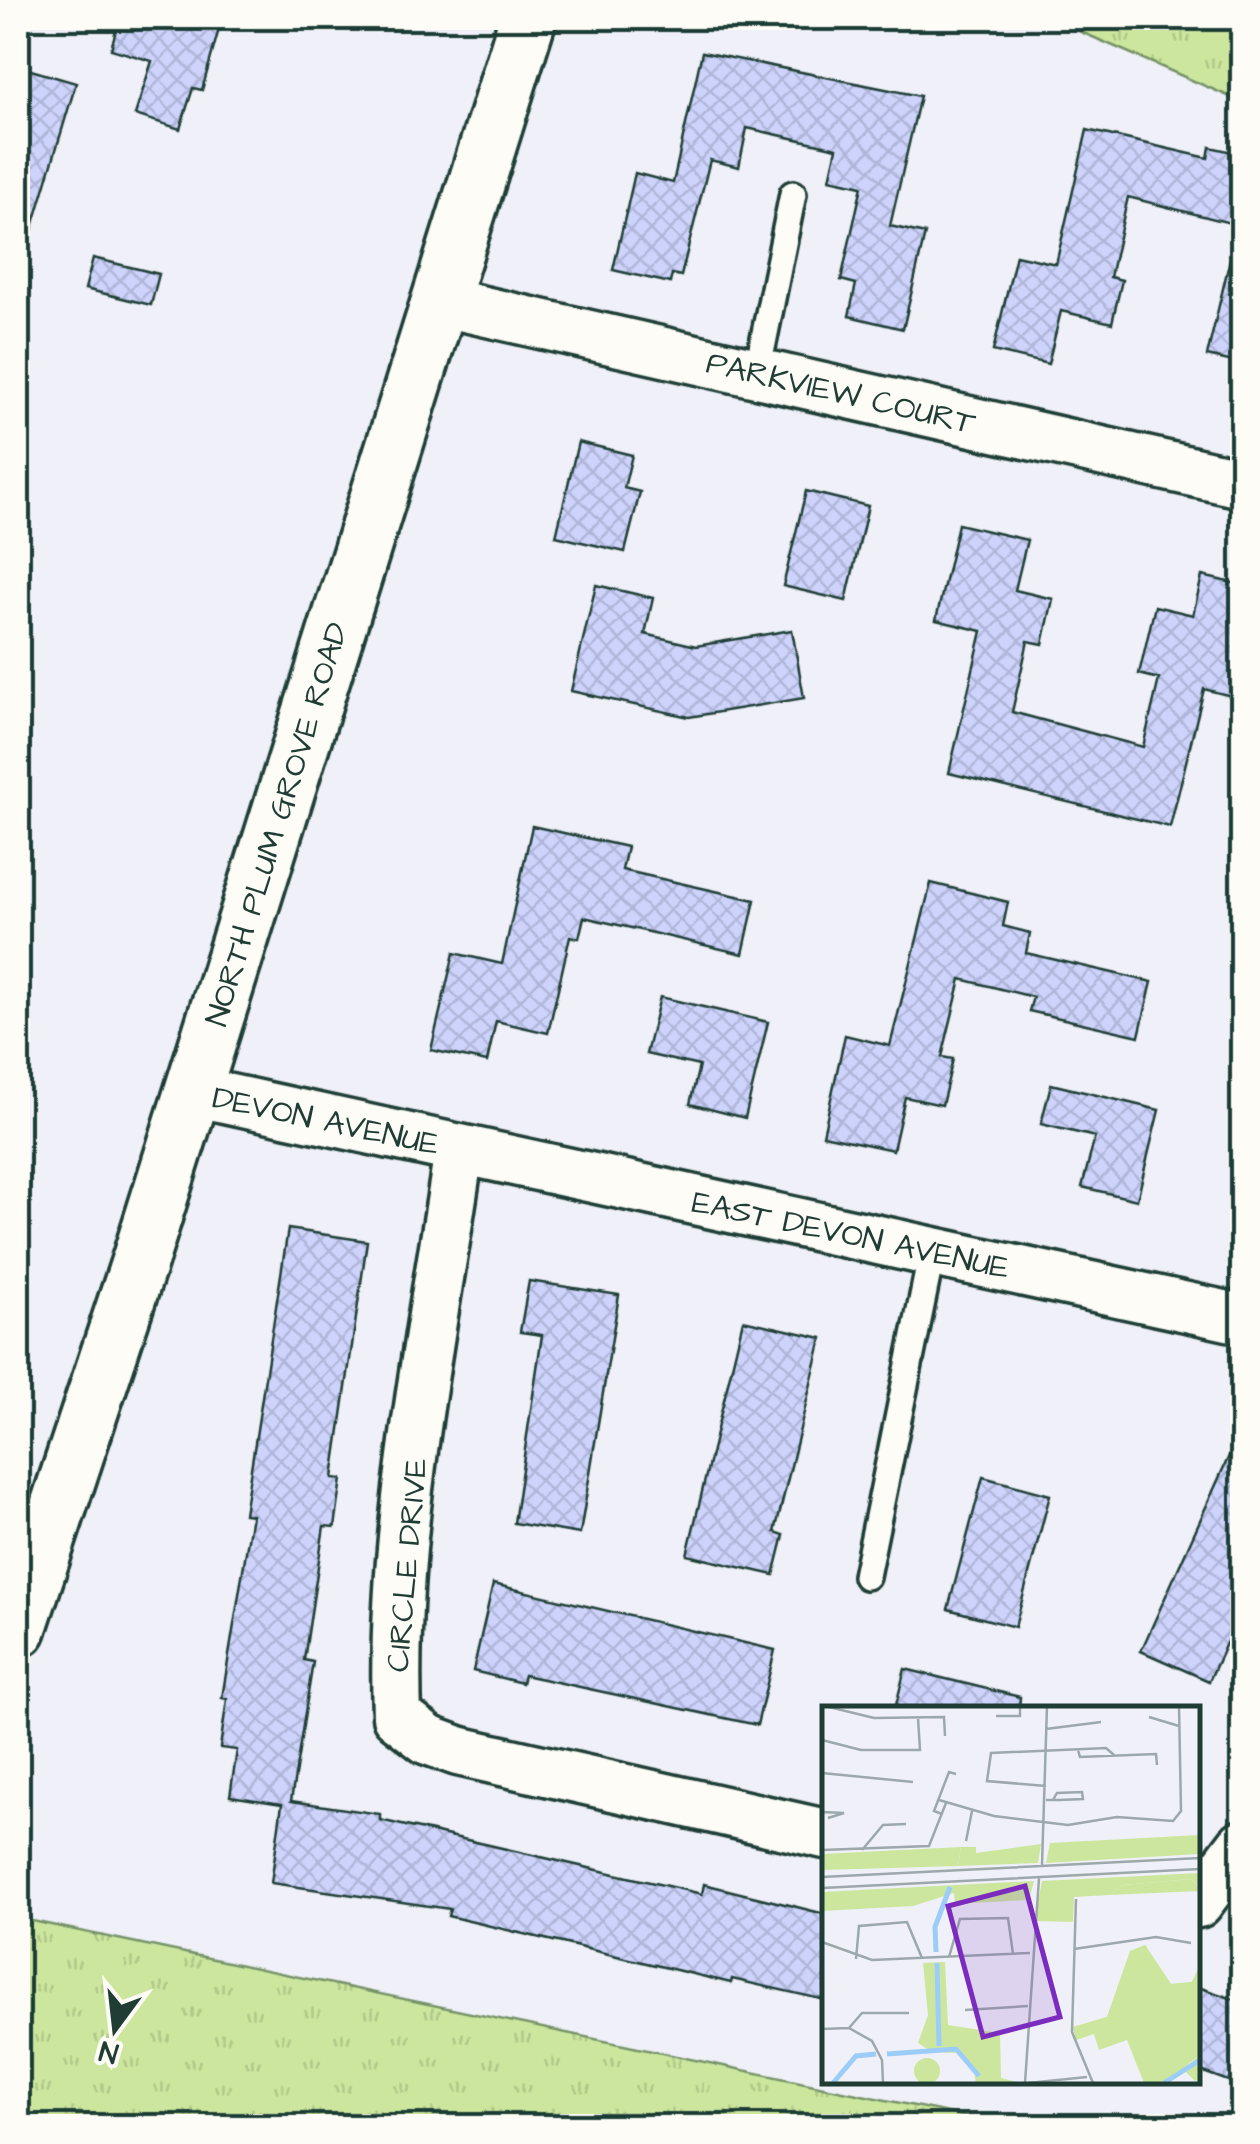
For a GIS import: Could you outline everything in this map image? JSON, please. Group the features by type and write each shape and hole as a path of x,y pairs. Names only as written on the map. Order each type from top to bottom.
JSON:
{"street":[{"name":"NORTH PLUM GROVE ROAD","path":"18,1629 193,1091 528,18"},
{"name":"PARKVIEW COURT","path":"439,301 1242,484"},
{"name":"DEVON AVENUE","path":"193,1091 459,1150"},
{"name":"EAST DEVON AVENUE","path":"459,1150 1242,1319"},
{"name":"CIRCLE DRIVE","path":"459,1150 411,1488 394,1650 397,1716 428,1740 458,1752 822,1833"},
{"path":"1200,1900 1242,1845"}],"lane":[{"path":"757,373 793,194"},
{"path":"866,1576 932,1252"}],"green space":[{"path":"1049,18 1242,18 1242,102"},
{"path":"18,1918 1010,2126 18,2126"}],"building":[{"path":"119,18 222,18 202,90 193,88 180,129 135,115 152,61 111,49"},
{"path":"702,52 920,96 890,226 925,234 903,329 849,316 856,284 841,280 862,186 830,179 837,148 747,128 739,167 710,160 681,276 672,274 670,283 613,270 635,173 673,183"},
{"path":"24,68 76,83 26,250 18,249 18,91"},
{"path":"1087,130 1208,158 1210,147 1242,154 1242,226 1128,197 1110,277 1122,280 1112,323 1061,311 1048,364 993,351 1016,255 1056,264"},
{"path":"93,258 159,274 151,305 85,289"},
{"path":"1230,259 1242,261 1242,364 1207,356"},
{"path":"578,442 632,455 624,488 640,492 625,552 556,536"},
{"path":"806,491 868,506 846,601 783,586"},
{"path":"958,524 1027,540 1015,590 1053,599 1043,644 1028,641 1012,712 1143,747 1159,679 1139,674 1155,606 1193,615 1202,576 1242,585 1242,667 1235,697 1204,689 1170,827 949,773 982,631 936,620"},
{"path":"596,585 653,598 645,634 696,646 792,630 804,698 689,717 571,691"},
{"path":"532,826 627,847 622,870 755,900 743,954 584,917 579,938 570,936 548,1033 496,1021 487,1062 431,1050 454,953 502,964"},
{"path":"931,883 1008,902 1003,926 1030,933 1026,953 1152,982 1139,1036 1029,1011 1033,997 961,979 942,1057 953,1059 942,1105 905,1097 893,1150 823,1135 845,1035 890,1046"},
{"path":"660,997 768,1022 745,1118 690,1104 699,1066 646,1054"},
{"path":"1051,1084 1159,1110 1137,1200 1082,1187 1095,1137 1041,1124"},
{"path":"288,1229 367,1241 333,1478 342,1479 335,1527 324,1526 304,1660 313,1662 291,1801 380,1814 380,1820 702,1894 704,1884 822,1913 822,1999 732,1979 731,1983 448,1916 450,1909 271,1883 282,1804 230,1796 237,1750 220,1748 227,1699 222,1698 252,1515 244,1514"},
{"path":"529,1281 619,1295 580,1534 514,1523 542,1335 520,1332"},
{"path":"743,1320 822,1338 775,1532 784,1535 774,1575 687,1555"},
{"path":"1242,1427 1242,1608 1209,1681 1141,1651"},
{"path":"983,1477 1050,1495 1015,1627 948,1609"},
{"path":"493,1584 775,1650 757,1725 524,1675 522,1683 473,1671"},
{"path":"905,1669 1020,1697 1019,1706 896,1706"},
{"path":"1200,1988 1242,2002 1242,2086 1200,2071"}]}
